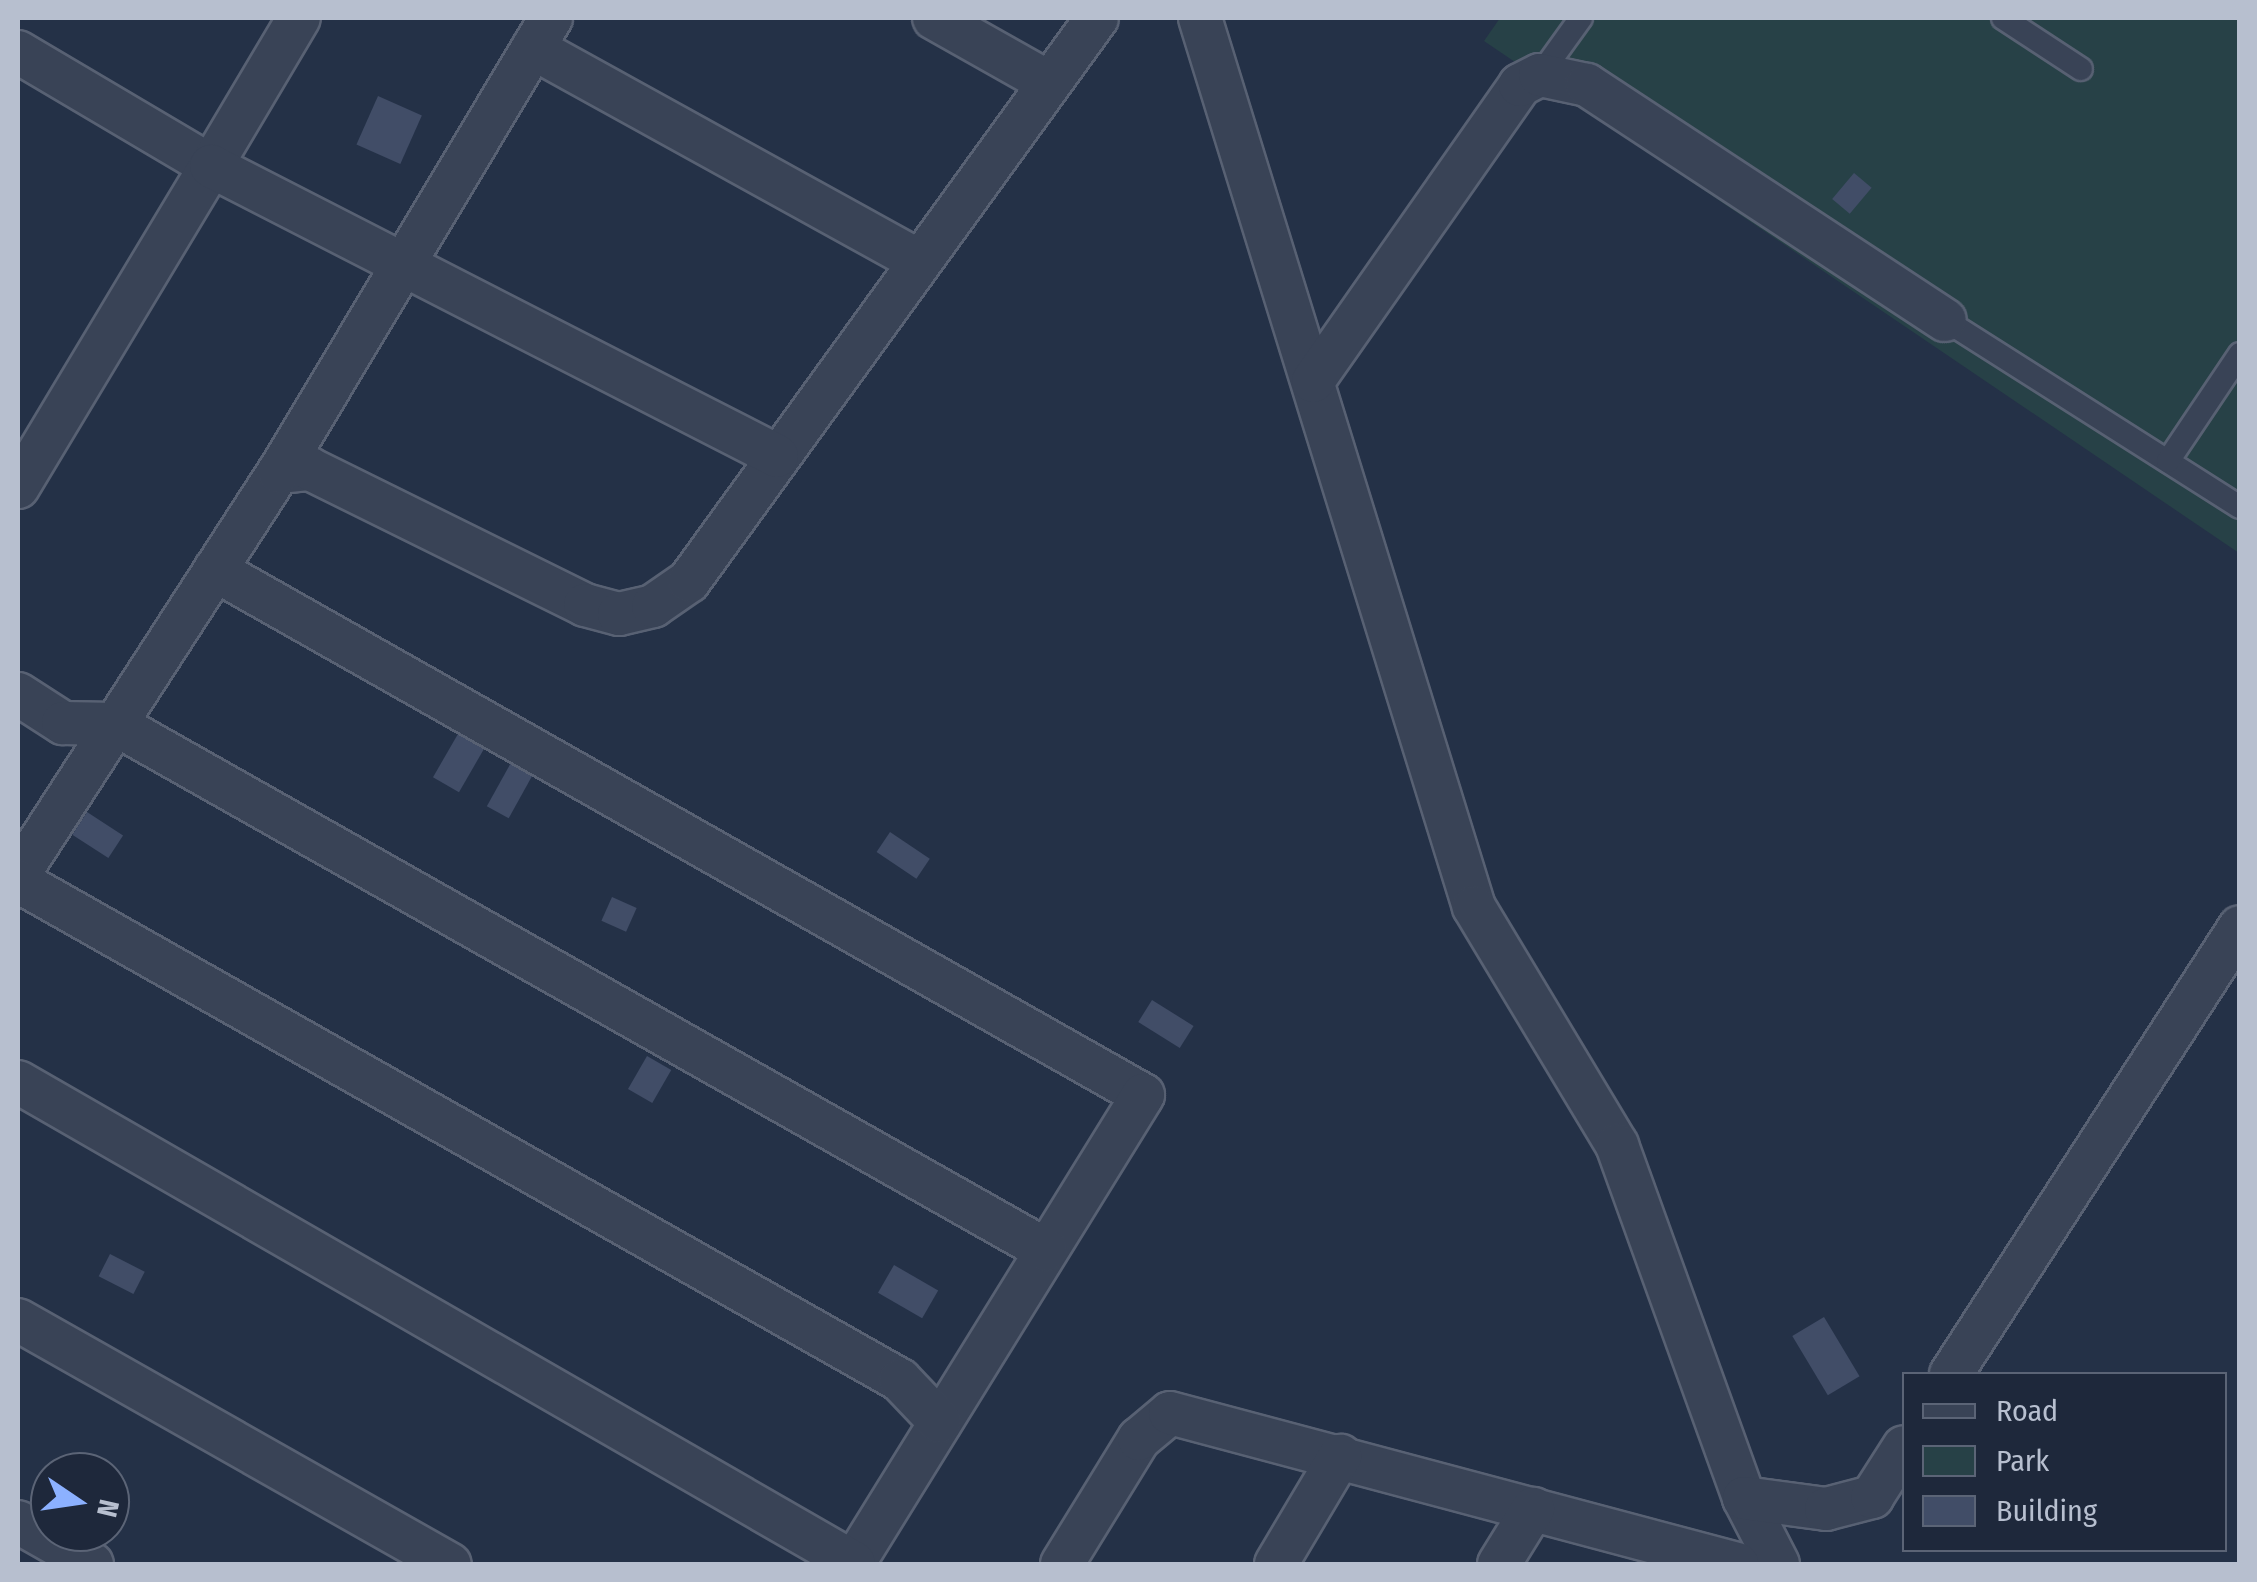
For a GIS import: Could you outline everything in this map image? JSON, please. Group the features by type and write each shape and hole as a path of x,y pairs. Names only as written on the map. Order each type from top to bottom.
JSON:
{"street":[{"path":"18,486 299,18"},
{"path":"934,18 1046,81"},
{"path":"278,472 310,469 620,614 652,606 688,581 1046,81 1097,18"},
{"path":"1200,18 1474,906 1617,1145 1744,1498 1778,1564"},
{"path":"917,260 542,33 278,472 18,878 900,1380 940,1422"},
{"path":"18,52 211,166 777,456"},
{"path":"1313,382 1520,85 1540,75 1588,86 1945,320"},
{"path":"18,1082 853,1564 1143,1095 214,570"},
{"path":"18,694 63,723 116,724 1046,1250"},
{"path":"1952,1372 2240,927"},
{"path":"18,1320 450,1564"},
{"path":"1062,1564 1139,1439 1170,1412 1737,1564"},
{"path":"1744,1498 1826,1509 1872,1497 1902,1450"},
{"path":"1276,1564 1340,1456"},
{"path":"1499,1564 1534,1509"},
{"path":"18,1522 92,1564"}],"lane":[{"path":"1540,75 1581,18"},
{"path":"2002,18 2081,70"},
{"path":"1945,320 2240,507"},
{"path":"2168,461 2240,354"}],"green space":[{"path":"1500,18 2239,18 2239,553 1484,41"}],"building":[{"path":"378,96 422,116 400,164 356,144"},
{"path":"1854,173 1872,188 1850,214 1832,199"},
{"path":"462,727 488,742 459,792 433,777"},
{"path":"513,759 535,771 509,818 487,806"},
{"path":"87,812 123,835 108,858 72,835"},
{"path":"890,832 930,859 916,879 877,852"},
{"path":"612,897 637,908 626,932 601,921"},
{"path":"1152,1000 1194,1026 1180,1048 1138,1022"},
{"path":"647,1056 671,1070 652,1103 628,1089"},
{"path":"110,1254 145,1272 133,1294 99,1276"},
{"path":"894,1265 938,1290 922,1318 878,1293"},
{"path":"1824,1317 1860,1376 1828,1395 1792,1336"}]}
